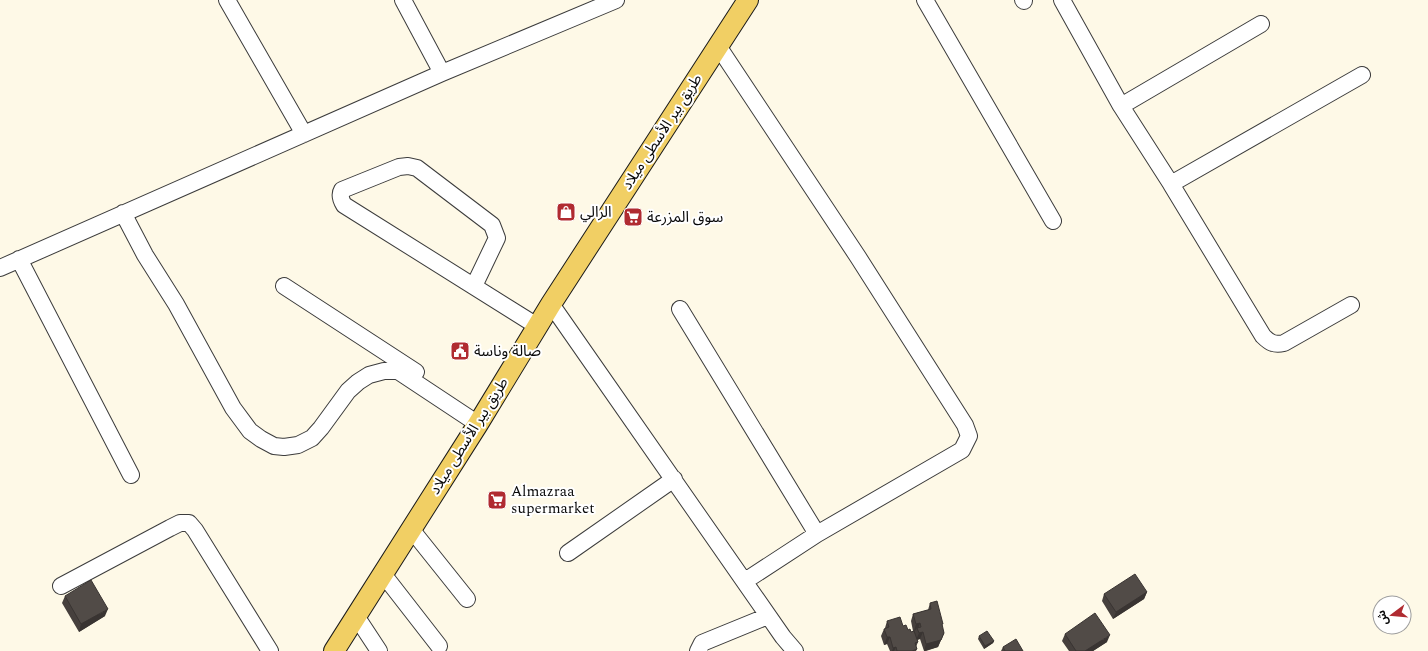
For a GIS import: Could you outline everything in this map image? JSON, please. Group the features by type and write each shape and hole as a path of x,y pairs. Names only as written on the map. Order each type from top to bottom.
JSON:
{"main road":[{"name":"طريق بير الأسطى ميلاد","path":"334,651 478,424 550,304 748,0"}],"street":[{"path":"227,0 304,134"},
{"path":"404,0 442,73"},
{"path":"0,268 442,73 616,0"},
{"path":"1062,0 1121,106 1171,184 1263,336 1270,343 1277,345 1284,343 1351,305"},
{"path":"930,2 1053,221"},
{"path":"1121,106 1261,24"},
{"path":"718,46 858,257 965,425 969,436 962,450 817,534 745,581"},
{"path":"1171,184 1362,75"},
{"path":"474,286 497,238 492,225 417,168 408,166 399,167 342,190 341,200 344,205 538,326"},
{"path":"123,213 145,255 176,304 233,408 250,431 261,439 274,446 284,447 298,445 312,438 348,391 369,375 384,370 398,371 478,424"},
{"path":"19,259 131,475"},
{"path":"284,286 434,383 446,394 449,404"},
{"path":"550,304 674,479 768,616 795,651"},
{"path":"680,309 817,534"},
{"path":"568,553 674,479"},
{"path":"61,586 180,523 189,523 195,530 270,651"},
{"path":"411,529 467,598"},
{"path":"383,574 439,646"},
{"path":"356,616 379,651"},
{"path":"698,651 702,643 768,616"}],"building":[{"path":"1135,574 1147,592 1116,612 1104,594"},
{"path":"91,580 108,609 81,624 65,596"},
{"path":"937,601 944,633 941,640 926,644 923,632 919,633 917,628 921,627 920,623 916,624 913,614 931,609 930,603"},
{"path":"1095,613 1110,635 1085,651 1076,651 1065,634"},
{"path":"900,617 903,626 906,625 908,630 910,629 911,632 914,631 918,642 915,643 917,649 912,651 897,651 896,647 893,648 890,637 887,637 884,629 889,627 887,621"},
{"path":"987,631 994,641 985,646 979,636"},
{"path":"1016,639 1023,651 1005,651 1003,647"}],"place":[{"name":"الرالي","path":"566,212"},
{"name":"سوق المزرعة","path":"633,217"},
{"name":"صالة وناسة","path":"460,351"},
{"name":"Almazraa supermarket","path":"497,500"}]}
